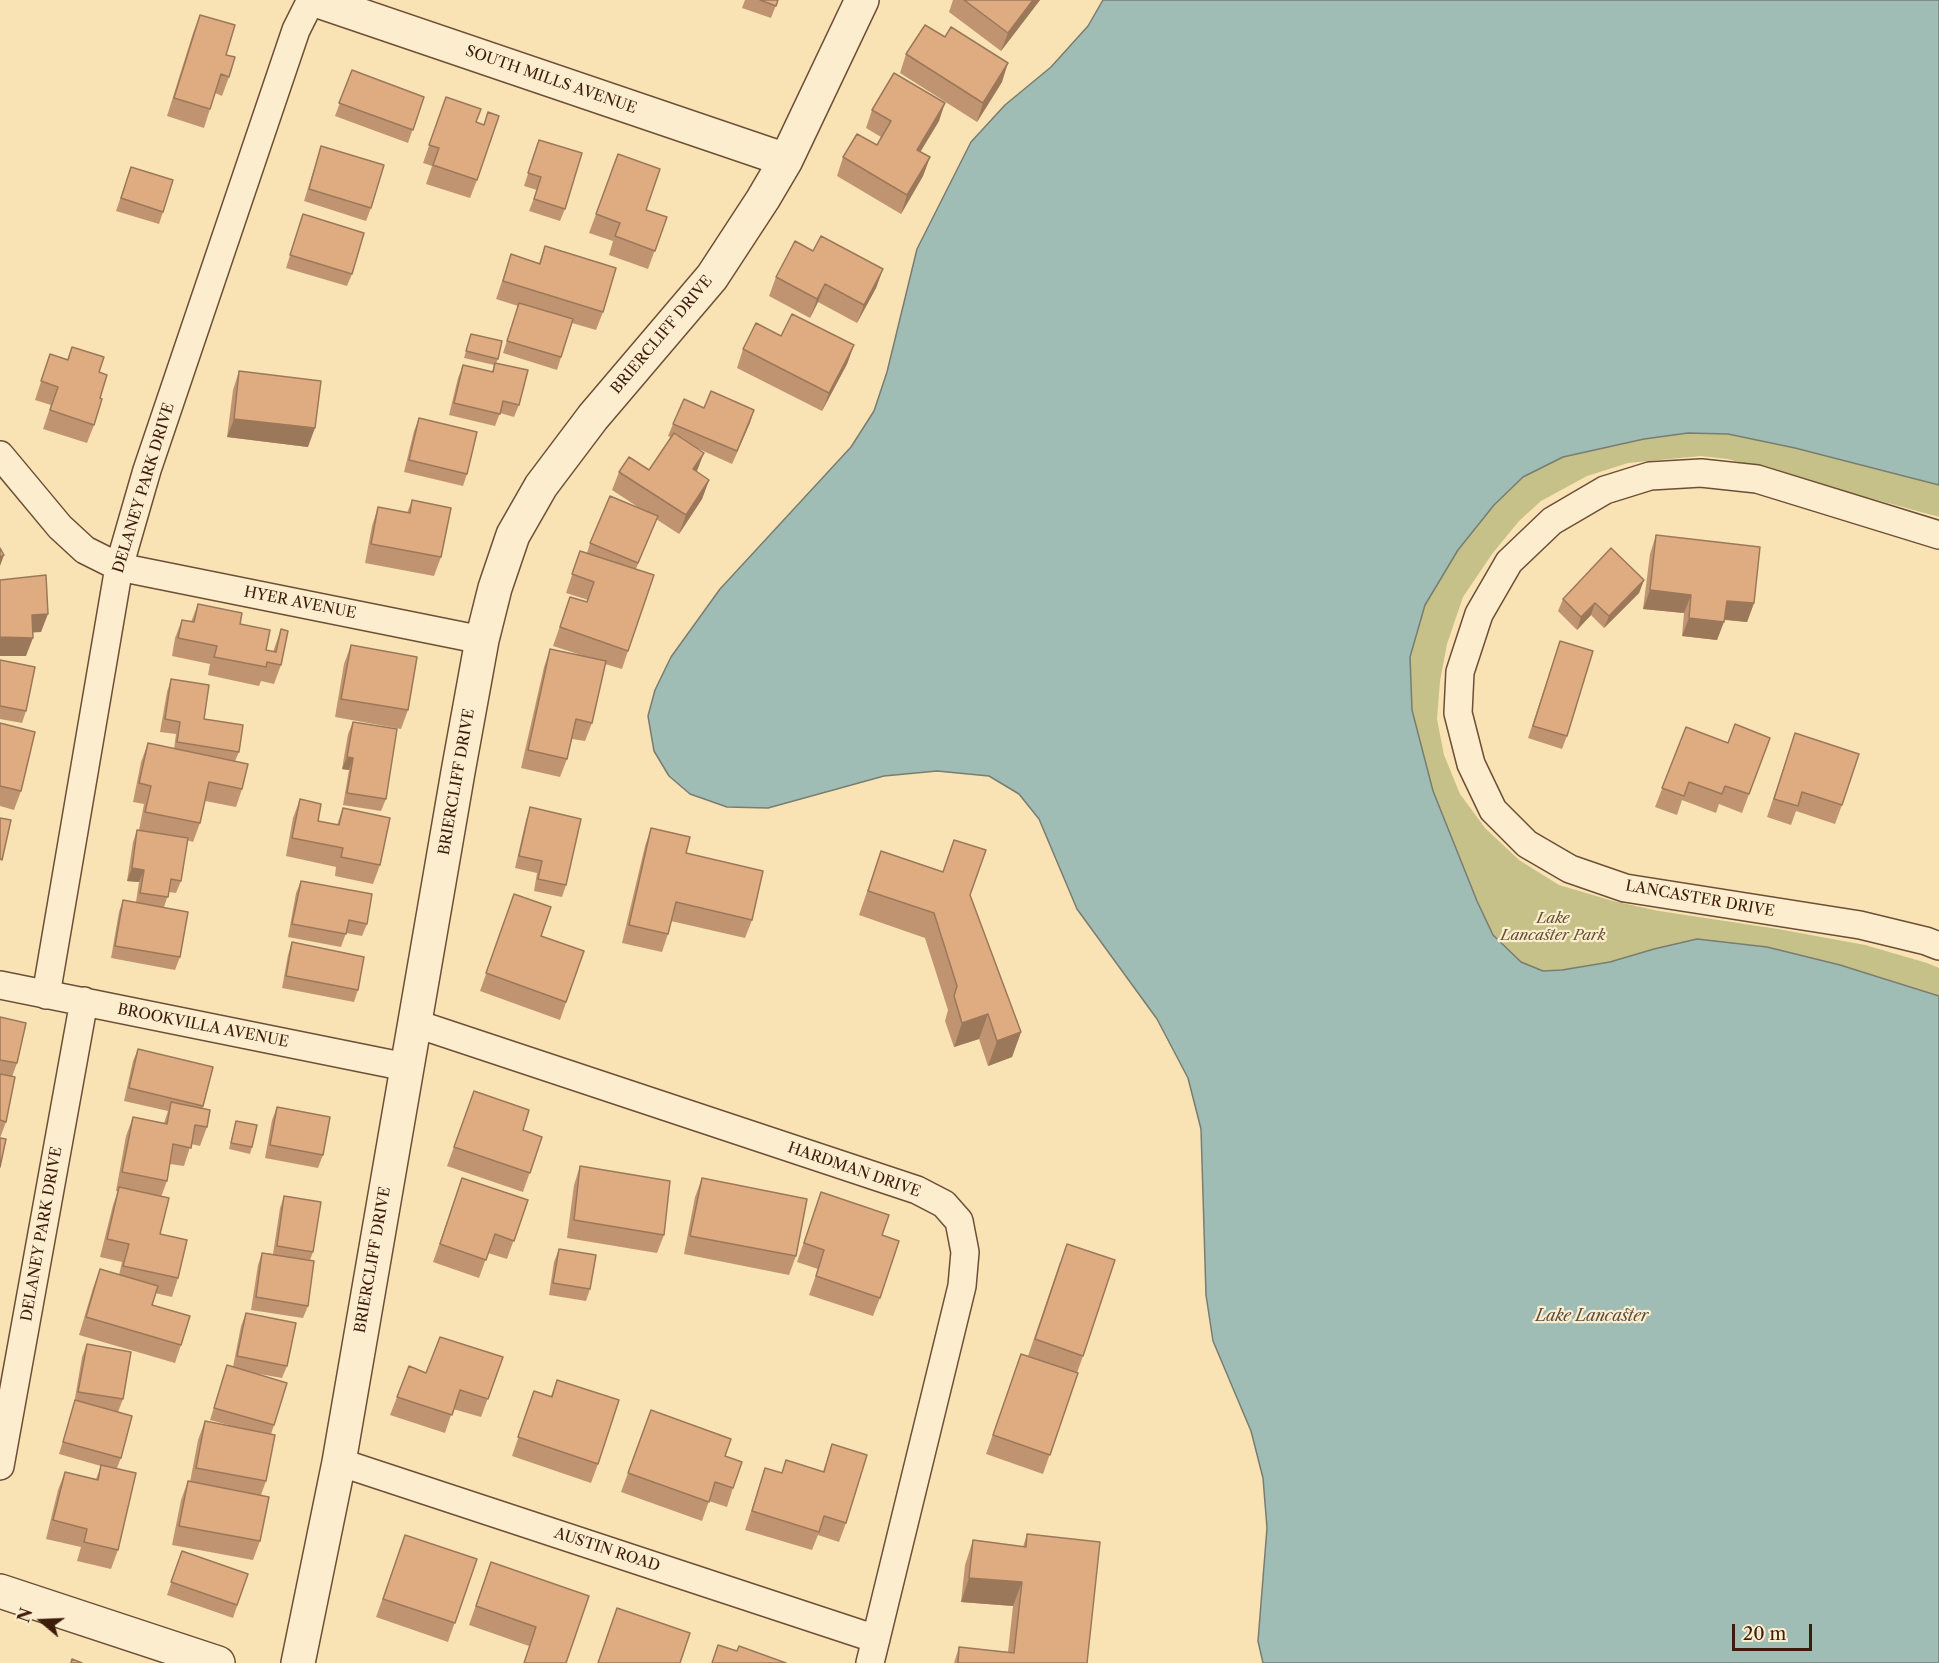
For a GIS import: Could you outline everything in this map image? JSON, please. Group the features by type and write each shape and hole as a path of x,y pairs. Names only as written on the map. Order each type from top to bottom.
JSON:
{"street":[{"name":"SOUTH MILLS AVENUE","path":"313,0 786,160"},
{"name":"DELANEY PARK DRIVE","path":"46,995 119,567 147,470 296,30 313,0"},
{"name":"BRIERCLIFF DRIVE","path":"298,1663 339,1462 482,640 495,588 513,535 541,486 594,417 711,277 745,228 786,160 862,0"},
{"name":"HYER AVENUE","path":"0,455 60,527 85,550 119,567 482,640"},
{"name":"LANCASTER DRIVE","path":"1939,535 1757,479 1701,473 1650,476 1605,490 1552,521 1509,562 1479,614 1460,672 1458,713 1471,764 1493,810 1527,844 1570,870 1625,888 1860,926 1939,946"},
{"name":"BROOKVILLA AVENUE","path":"0,985 406,1067"},
{"name":"DELANEY PARK DRIVE","path":"0,1466 84,1001"},
{"name":"HARDMAN DRIVE","path":"414,1023 917,1190 944,1204 959,1221 964,1252 962,1286 873,1651"},
{"name":"AUSTIN ROAD","path":"339,1462 873,1651"},
{"path":"0,1591 218,1663"}],"green space":[{"name":"Lake Lancaster Park","path":"1688,433 1728,434 1795,448 1939,485 1939,517 1728,459 1701,456 1628,463 1587,476 1541,501 1519,521 1492,554 1463,597 1447,644 1440,681 1437,719 1444,755 1460,794 1485,828 1519,860 1559,885 1613,901 1659,911 1865,945 1927,963 1939,968 1939,996 1767,947 1697,939 1610,962 1543,971 1521,962 1493,935 1477,901 1433,791 1412,710 1410,657 1425,605 1458,550 1494,505 1523,477 1563,457 1644,439"}],"water":[{"name":"Lake Lancaster","path":"1103,0 1939,0 1939,485 1795,448 1728,434 1688,433 1644,439 1563,457 1523,477 1494,505 1458,550 1425,605 1410,657 1412,710 1433,791 1493,935 1521,962 1543,971 1562,970 1610,962 1697,939 1767,947 1840,965 1939,996 1939,1663 1263,1663 1258,1641 1267,1528 1263,1478 1251,1431 1213,1341 1206,1295 1201,1129 1188,1078 1157,1019 1077,909 1039,819 1019,794 989,776 937,771 884,776 768,808 727,807 690,794 669,776 654,751 648,716 655,690 671,657 720,589 851,447 874,411 887,372 917,249 971,142 1005,105 1051,67 1088,26"}],"building":[{"path":"760,0 778,0 776,6"},
{"path":"964,0 1033,0 1008,33"},
{"path":"200,15 235,25 226,55 235,57 229,77 221,74 210,109 174,98"},
{"path":"925,25 945,37 951,27 1008,63 983,103 906,54"},
{"path":"352,70 424,97 413,130 339,103"},
{"path":"894,73 945,103 917,150 930,157 907,195 843,157 857,134 877,145 891,121 872,110"},
{"path":"446,97 481,109 476,122 484,125 488,112 499,116 477,180 433,165 439,148 429,145"},
{"path":"539,140 582,153 565,209 534,199 541,177 528,173"},
{"path":"321,146 384,165 371,208 309,189"},
{"path":"618,154 660,169 646,210 667,217 655,251 615,236 620,223 596,214"},
{"path":"131,167 173,180 163,212 121,198"},
{"path":"303,214 364,233 352,274 290,255"},
{"path":"821,236 883,269 864,305 825,284 817,299 776,277 795,241 813,251"},
{"path":"545,246 616,268 603,312 503,281 511,254 540,264"},
{"path":"519,303 573,319 561,357 507,341"},
{"path":"792,314 854,345 829,393 743,349 756,323 781,336"},
{"path":"471,334 502,341 498,359 466,351"},
{"path":"72,347 104,357 99,372 107,375 94,425 50,410 58,387 41,381 50,354 68,360"},
{"path":"495,363 528,370 519,405 503,401 500,414 454,403 463,365 493,372"},
{"path":"239,371 321,381 315,428 234,419"},
{"path":"711,391 754,410 737,451 673,424 684,399 704,408"},
{"path":"419,418 477,432 467,474 409,460"},
{"path":"674,433 704,453 693,469 709,480 686,515 619,472 629,457 649,470"},
{"path":"610,496 658,516 638,563 590,543"},
{"path":"412,500 451,508 441,557 371,544 378,507 410,513"},
{"path":"1656,535 1760,547 1754,603 1727,601 1724,622 1689,618 1691,595 1650,590"},
{"path":"1611,548 1644,580 1609,616 1595,603 1581,617 1563,599"},
{"path":"580,551 654,575 628,651 560,627 570,597 587,602 594,582 572,574"},
{"path":"46,575 48,614 32,615 33,638 0,637 0,580"},
{"path":"198,604 242,613 240,624 270,630 266,650 276,652 281,629 288,631 281,665 267,662 266,667 214,657 217,646 178,638 182,620 194,622"},
{"path":"1560,641 1593,651 1567,736 1533,726"},
{"path":"351,645 417,657 408,710 341,699"},
{"path":"550,649 606,661 592,723 576,719 567,759 528,750"},
{"path":"0,660 35,667 26,711 0,706"},
{"path":"171,679 209,685 204,719 243,725 239,752 177,742 180,722 165,719"},
{"path":"353,722 397,729 386,799 347,793 353,758 347,757"},
{"path":"0,723 35,732 21,791 0,786"},
{"path":"1735,724 1770,738 1749,794 1725,786 1722,794 1689,782 1684,796 1662,788 1686,727 1728,743"},
{"path":"1795,733 1859,754 1842,805 1802,792 1798,806 1774,799"},
{"path":"148,743 248,764 242,789 209,782 200,823 145,812 151,786 139,783"},
{"path":"300,799 321,804 318,821 339,825 343,808 390,818 380,865 341,857 343,848 292,838"},
{"path":"530,807 581,819 566,885 538,879 542,861 519,856"},
{"path":"0,818 11,820 2,860 0,859"},
{"path":"651,828 690,837 686,853 763,871 752,920 676,902 668,934 629,925"},
{"path":"137,830 188,838 181,881 171,879 168,897 140,893 144,870 132,868"},
{"path":"954,840 986,850 970,895 1021,1032 997,1041 988,1014 962,1023 954,996 957,986 934,913 868,891 881,851 943,872"},
{"path":"301,881 372,894 367,924 349,920 346,934 292,924"},
{"path":"514,894 551,907 541,936 584,951 566,1002 486,973"},
{"path":"123,900 188,912 180,957 115,946"},
{"path":"292,942 364,957 358,990 286,976"},
{"path":"0,1017 26,1023 17,1063 0,1060"},
{"path":"138,1049 213,1067 203,1106 129,1088"},
{"path":"0,1074 15,1077 6,1122 0,1120"},
{"path":"474,1091 529,1110 523,1130 542,1137 530,1173 454,1147"},
{"path":"171,1102 210,1110 207,1127 195,1125 191,1148 173,1144 167,1181 122,1172 133,1117 167,1124"},
{"path":"277,1107 330,1117 323,1155 270,1145"},
{"path":"236,1121 257,1125 252,1147 231,1143"},
{"path":"0,1138 6,1139 0,1167"},
{"path":"580,1166 670,1181 664,1235 574,1220"},
{"path":"462,1178 528,1200 514,1241 495,1234 486,1260 440,1244"},
{"path":"702,1178 807,1199 796,1256 690,1236"},
{"path":"119,1187 169,1198 160,1234 187,1240 178,1278 123,1266 129,1244 107,1239"},
{"path":"821,1192 889,1215 882,1235 899,1241 880,1298 816,1276 824,1250 804,1243"},
{"path":"284,1196 321,1202 313,1252 277,1246"},
{"path":"1067,1244 1115,1260 1083,1356 1035,1339"},
{"path":"559,1249 596,1255 590,1289 553,1283"},
{"path":"262,1253 314,1261 308,1306 256,1297"},
{"path":"100,1269 158,1286 152,1305 190,1316 181,1345 86,1317"},
{"path":"246,1313 296,1323 287,1366 237,1356"},
{"path":"440,1337 503,1357 488,1399 460,1390 452,1415 397,1397 409,1366 426,1373"},
{"path":"87,1344 131,1352 123,1399 78,1392"},
{"path":"1021,1354 1078,1373 1050,1455 993,1435"},
{"path":"227,1365 287,1383 274,1425 214,1408"},
{"path":"557,1380 619,1400 598,1464 518,1437 534,1391 552,1397"},
{"path":"75,1400 132,1416 121,1458 63,1442"},
{"path":"651,1410 731,1439 725,1456 742,1462 733,1488 715,1482 709,1502 628,1473"},
{"path":"205,1421 275,1435 266,1481 196,1468"},
{"path":"832,1444 867,1455 846,1523 824,1516 819,1532 752,1511 765,1468 782,1473 786,1460 824,1472"},
{"path":"101,1465 136,1473 118,1550 84,1542 87,1529 53,1520 65,1472 98,1480"},
{"path":"188,1481 269,1497 260,1541 179,1526"},
{"path":"1027,1534 1100,1542 1087,1663 958,1663 959,1647 1014,1653 1022,1582 969,1578 973,1540 1026,1547"},
{"path":"405,1535 477,1559 455,1623 383,1599"},
{"path":"182,1551 248,1574 237,1605 171,1582"},
{"path":"491,1562 589,1596 566,1663 524,1663 536,1627 476,1606"},
{"path":"617,1608 690,1633 680,1663 598,1663"},
{"path":"718,1645 737,1651 739,1646 786,1663 712,1663"}]}
